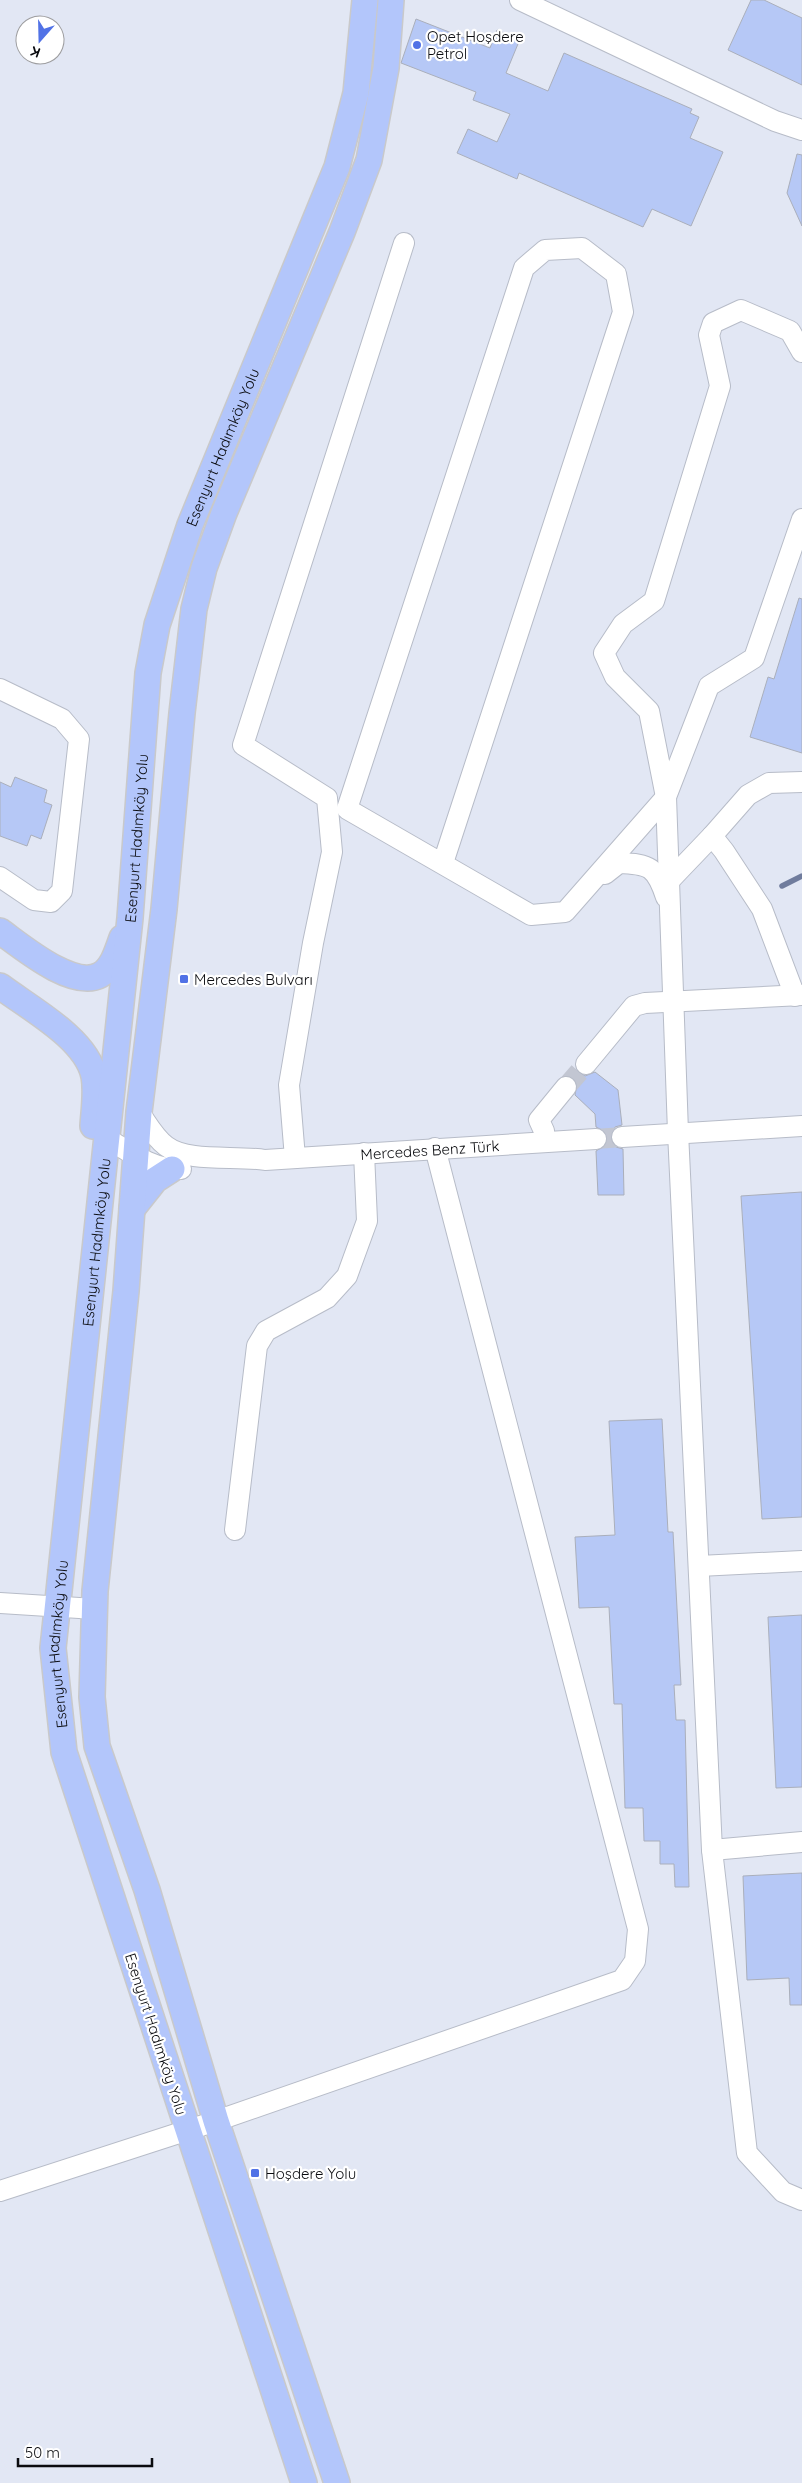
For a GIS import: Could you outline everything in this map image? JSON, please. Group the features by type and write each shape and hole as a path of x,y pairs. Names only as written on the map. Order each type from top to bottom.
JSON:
{"main road":[{"name":"Esenyurt Hadımköy Yolu","path":"304,2483 64,1752 54,1648 130,918 146,696 152,645 190,525 337,167 356,93 365,0"},
{"name":"Esenyurt Hadımköy Yolu","path":"337,2483 216,2121 147,1890 97,1746 92,1697 95,1608 132,1208 139,1112 164,910 182,714 194,609 204,568 224,513 339,241 369,160 386,68 392,0"},
{"path":"0,931 55,968 74,975 91,978 100,975 112,963 130,918"},
{"path":"0,986 61,1031 82,1052 90,1064 95,1089 93,1146 103,1185"},
{"path":"132,1208 156,1180 172,1169"}],"street":[{"path":"520,0 775,121 802,130"},
{"path":"295,1158 289,1085 313,943 332,852 327,798 243,745 294,581 404,243"},
{"path":"443,863 623,312 616,274 582,248 545,250 524,268 347,809 531,915 565,912 666,798 709,686 754,658 802,519"},
{"path":"802,352 790,331 741,310 713,323 709,335 720,386 654,601 623,624 604,653 615,677 649,711 666,798 678,1132 712,1850 747,2153 783,2192 802,2200"},
{"path":"0,689 62,719 79,739 62,891 51,902 34,900 0,877"},
{"path":"669,881 748,795 769,783 802,782"},
{"path":"586,1064 634,1006 645,1002 798,996 762,909 712,836"},
{"path":"588,888 619,863 642,864 659,877 670,911"},
{"path":"545,1141 544,1132 539,1120 566,1087"},
{"name":"Mercedes Benz Türk","path":"139,1112 155,1135 166,1146 190,1157 243,1156 265,1160 596,1139"},
{"path":"622,1137 678,1132 802,1126"},
{"name":"Mercedes Benz Türk","path":"108,1139 136,1156 162,1168 251,1166 265,1160"},
{"path":"0,2191 216,2121 622,1980 635,1961 638,1929 435,1148"},
{"path":"235,1530 257,1346 266,1331 326,1298 347,1276 367,1221 364,1153"},
{"path":"699,1566 802,1561"},
{"path":"0,1603 95,1608"},
{"path":"712,1850 802,1842"}],"building":[{"path":"751,0 764,0 802,18 802,85 728,50"},
{"path":"416,19 490,48 497,30 520,39 506,73 548,91 564,53 692,109 690,113 699,117 690,138 723,152 691,226 652,209 643,227 519,173 517,179 457,153 468,129 497,142 510,114 473,100 476,92 401,63"},
{"path":"797,154 802,155 802,226 787,193"},
{"path":"799,598 802,599 802,753 750,737 768,677 774,679"},
{"path":"15,777 47,790 44,802 52,805 41,839 31,835 27,846 0,836 0,782 11,787"},
{"path":"576,1070 585,1076 595,1072 618,1090 622,1125 615,1127 610,1138 616,1147 623,1149 624,1195 598,1195 596,1151 606,1145 608,1138 606,1132 596,1127 595,1114 575,1095 577,1083 570,1076"},
{"path":"802,1192 802,1517 762,1519 741,1196"},
{"path":"662,1419 668,1532 673,1532 681,1685 674,1685 676,1720 685,1720 689,1887 675,1887 674,1864 660,1864 660,1841 644,1841 643,1808 625,1808 622,1704 614,1704 609,1607 579,1608 575,1537 615,1535 609,1421"},
{"path":"802,1615 802,1787 776,1788 768,1617"},
{"path":"802,1873 802,2005 790,2005 789,1978 747,1980 743,1876"}],"waterway":[{"path":"782,886 802,876"}],"tunnel":[{"path":"566,1087 586,1064"},
{"path":"596,1139 622,1137"}],"place":[{"name":"Opet Hoşdere Petrol","path":"417,45"},
{"name":"Mercedes Bulvarı","path":"184,979"},
{"name":"Hoşdere Yolu","path":"255,2173"}]}
